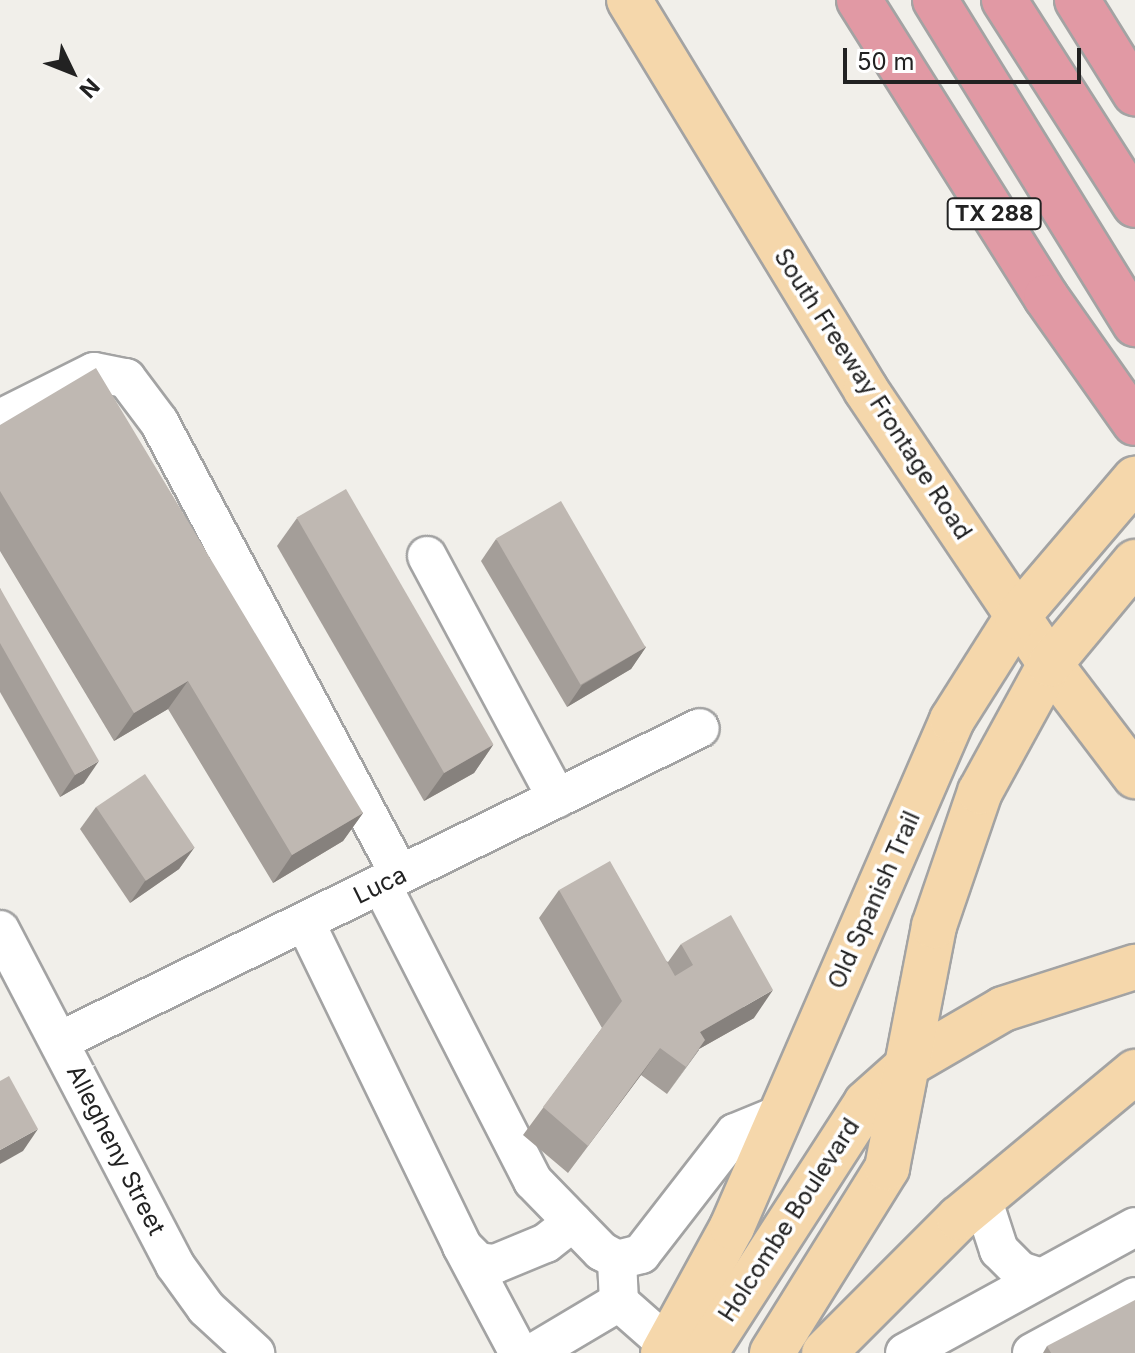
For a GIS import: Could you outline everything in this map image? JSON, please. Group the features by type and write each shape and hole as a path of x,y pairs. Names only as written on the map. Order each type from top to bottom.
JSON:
{"highway":[{"name":"TX 288","path":"859,0 1046,297 1135,423"},
{"path":"935,0 1135,324"},
{"path":"1004,0 1135,205"},
{"path":"1077,0 1135,93"}],"main road":[{"name":"South Freeway Frontage Road","path":"629,0 866,390 1017,617 1135,776"},
{"name":"Old Spanish Trail","path":"679,1350 952,720 1017,617 1135,479"},
{"path":"772,1353 887,1168 912,1062 934,926 955,857 980,792 1050,664 1135,562"},
{"name":"Holcombe Boulevard","path":"679,1350 833,1145 912,1062 1003,1009 1135,967"},
{"path":"824,1353 982,1198 1135,1072"}],"street":[{"path":"0,419 94,372 126,378 159,422 390,880 512,1147 573,1222 617,1260 619,1302 679,1350"},
{"path":"427,556 557,798"},
{"name":"Luca","path":"60,1041 700,728"},
{"path":"305,922 462,1246 519,1353"},
{"name":"Allegheny Street","path":"0,930 175,1265 206,1308 255,1353"},
{"path":"617,1260 641,1254 743,1126 781,1114"},
{"path":"982,1198 999,1250 1020,1271 1041,1278"},
{"path":"462,1246 478,1262 495,1264 546,1243 573,1222"},
{"path":"924,1349 1041,1278 1122,1234 1135,1296 1032,1353"},
{"path":"533,1353 619,1302"}],"building":[{"path":"96,368 363,813 292,855 188,681 134,713 0,491 0,425"},
{"path":"346,489 494,744 444,773 297,518"},
{"path":"561,501 646,647 581,685 496,538"},
{"path":"0,588 99,761 75,775 0,643"},
{"path":"145,774 195,848 146,881 96,807"},
{"path":"610,861 675,976 693,965 681,944 731,915 773,990 700,1032 705,1040 686,1067 660,1048 588,1146 543,1107 622,1001 559,890"},
{"path":"9,1076 38,1129 0,1150 0,1081"},
{"path":"1135,1300 1135,1353 1051,1353 1047,1346"}]}
